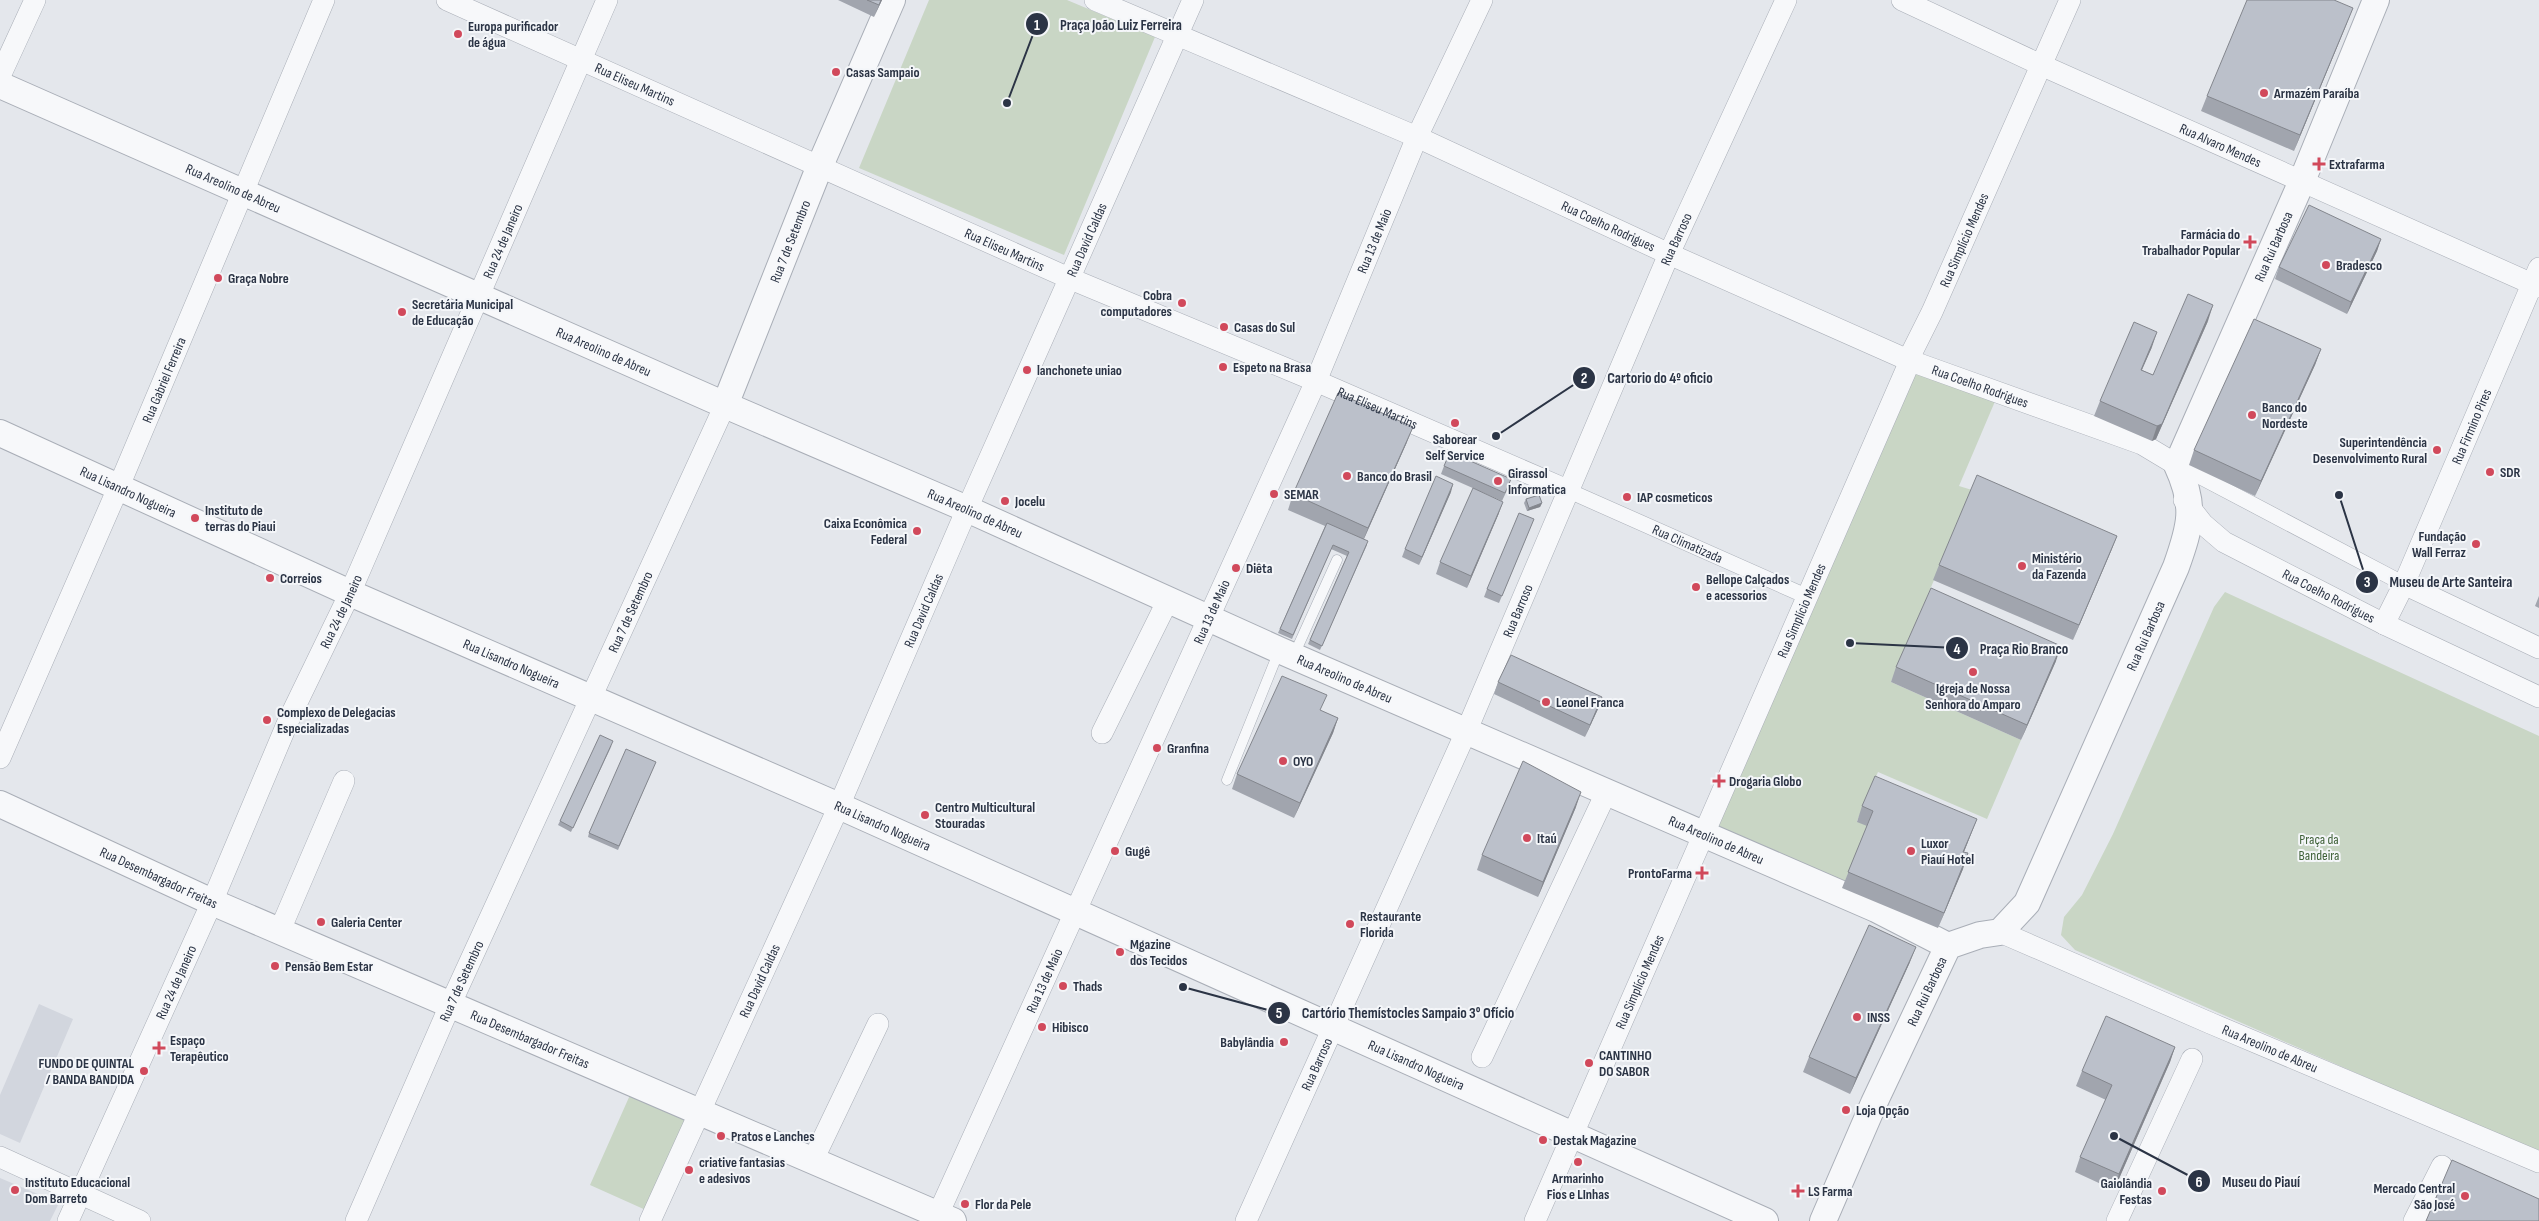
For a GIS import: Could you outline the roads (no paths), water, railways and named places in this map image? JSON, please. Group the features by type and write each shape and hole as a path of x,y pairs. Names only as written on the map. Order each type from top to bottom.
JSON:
{"street":[{"path":"0,76 35,0"},
{"name":"Rua Gabriel Ferreira","path":"0,758 120,486 324,0"},
{"name":"Rua Eliseu Martins","path":"447,0 819,168 1071,279 1316,381 1567,490"},
{"name":"Rua 24 de Janeiro","path":"68,1221 212,902 290,717 350,593 607,0"},
{"name":"Rua 7 de Setembro","path":"356,1221 451,1003 725,405 819,168 892,0"},
{"name":"Rua Coelho Rodrigues","path":"1095,0 1417,137 1669,254 1908,360 2142,444 2177,465"},
{"name":"Rua David Caldas","path":"650,1221 838,806 967,508 1071,279 1193,0"},
{"name":"Rua 13 de Maio","path":"942,1219 1074,912 1316,381 1417,137 1482,0"},
{"name":"Rua Barroso","path":"1246,1221 1332,1026 1466,732 1567,490 1669,254 1786,0"},
{"name":"Rua Alvaro Mendes","path":"1902,0 2041,65 2302,180 2537,280"},
{"name":"Rua Simplício Mendes","path":"1535,1221 1702,835 1752,728 1907,368 1908,360 1932,312 2070,0"},
{"name":"Rua Rui Barbosa","path":"1823,1221 1874,1103 1948,946 1980,935 2000,932 2027,903 2176,567 2185,542 2191,511 2187,487 2177,465 2302,180 2376,0"},
{"name":"Rua Areolino de Abreu","path":"0,85 725,405 967,508 1209,619 1466,732 1876,909 1948,946"},
{"name":"Rua Firmino Pires","path":"2384,624 2404,584 2537,280"},
{"name":"Rua Lisandro Nogueira","path":"0,433 120,486 350,593 838,806 1765,1221"},
{"name":"Rua Coelho Rodrigues","path":"2154,452 2191,511 2224,542 2384,624 2539,698"},
{"path":"2177,465 2404,584 2539,648"},
{"name":"Rua Climatizada","path":"1567,490 1808,597"},
{"path":"1102,733 1168,600"},
{"path":"280,930 344,781"},
{"path":"1482,1057 1606,793"},
{"name":"Rua Desembargador Freitas","path":"0,804 212,902 699,1110 942,1219"},
{"name":"Rua Areolino de Abreu","path":"2000,932 2539,1162"},
{"path":"813,1160 878,1024"},
{"path":"2117,1221 2192,1059"},
{"path":"0,1158 140,1221"},
{"path":"2414,1221 2442,1166"}],"lane":[{"path":"1227,780 1287,653 1337,560"}],"place":[{"name":"Europa purificador de água","path":"458,34"},
{"name":"Casas Sampaio","path":"836,72"},
{"name":"Armazém Paraíba","path":"2264,93"},
{"name":"Praça João Luiz Ferreira","path":"1007,103"},
{"name":"Extrafarma","path":"2319,164"},
{"name":"Farmácia do Trabalhador Popular","path":"2250,242"},
{"name":"Bradesco","path":"2326,265"},
{"name":"Graça Nobre","path":"218,278"},
{"name":"Cobra computadores","path":"1182,303"},
{"name":"Secretária Municipal de Educação","path":"402,312"},
{"name":"Casas do Sul","path":"1224,327"},
{"name":"Espeto na Brasa","path":"1223,367"},
{"name":"lanchonete uniao","path":"1027,370"},
{"name":"Banco do Nordeste","path":"2252,415"},
{"name":"Saborear Self Service","path":"1455,423"},
{"name":"Cartorio do 4º oficio","path":"1496,436"},
{"name":"Superintendência Desenvolvimento Rural","path":"2437,450"},
{"name":"SDR","path":"2490,472"},
{"name":"Banco do Brasil","path":"1347,476"},
{"name":"Girassol Informatica","path":"1498,481"},
{"name":"SEMAR","path":"1274,494"},
{"name":"Museu de Arte Santeira","path":"2339,495"},
{"name":"IAP cosmeticos","path":"1627,497"},
{"name":"Jocelu","path":"1005,501"},
{"name":"Instituto de terras do Piaui","path":"195,518"},
{"name":"Caixa Econômica Federal","path":"917,531"},
{"name":"Fundação Wall Ferraz","path":"2476,544"},
{"name":"Ministério da Fazenda","path":"2022,566"},
{"name":"Diêta","path":"1236,568"},
{"name":"Correios","path":"270,578"},
{"name":"Bellope Calçados e acessorios","path":"1696,587"},
{"name":"Praça Rio Branco","path":"1850,643"},
{"name":"Igreja de Nossa Senhora do Amparo","path":"1973,672"},
{"name":"Leonel Franca","path":"1546,702"},
{"name":"Complexo de Delegacias Especializadas","path":"267,720"},
{"name":"Granfina","path":"1157,748"},
{"name":"OYO","path":"1283,761"},
{"name":"Drogaria Globo","path":"1719,781"},
{"name":"Centro Multicultural Stouradas","path":"925,815"},
{"name":"Itaú","path":"1527,838"},
{"name":"Gugê","path":"1115,851"},
{"name":"Luxor Piauí Hotel","path":"1911,851"},
{"name":"ProntoFarma","path":"1702,873"},
{"name":"Galeria Center","path":"321,922"},
{"name":"Restaurante Florida","path":"1350,924"},
{"name":"Mgazine dos Tecidos","path":"1120,952"},
{"name":"Pensão Bem Estar","path":"275,966"},
{"name":"Thads","path":"1063,986"},
{"name":"Cartório Themístocles Sampaio 3° Ofício","path":"1183,987"},
{"name":"INSS","path":"1857,1017"},
{"name":"Hibisco","path":"1042,1027"},
{"name":"Babylândia","path":"1284,1042"},
{"name":"Espaço Terapêutico","path":"159,1048"},
{"name":"CANTINHO DO SABOR","path":"1589,1063"},
{"name":"FUNDO DE QUINTAL / BANDA BANDIDA","path":"144,1071"},
{"name":"Loja Opção","path":"1846,1110"},
{"name":"Pratos e Lanches","path":"721,1136"},
{"name":"Museu do Piauí","path":"2114,1136"},
{"name":"Destak Magazine","path":"1543,1140"},
{"name":"Armarinho Fios e LInhas","path":"1578,1162"},
{"name":"criative fantasias e adesivos","path":"689,1170"},
{"name":"Instituto Educacional Dom Barreto","path":"15,1190"},
{"name":"LS Farma","path":"1798,1191"},
{"name":"Gaiolândia Festas","path":"2162,1191"},
{"name":"Mercado Central São José","path":"2465,1196"},
{"name":"Flor da Pele","path":"965,1204"}],"park label":[{"name":"Praça da Bandeira","path":"2319,848"}]}
